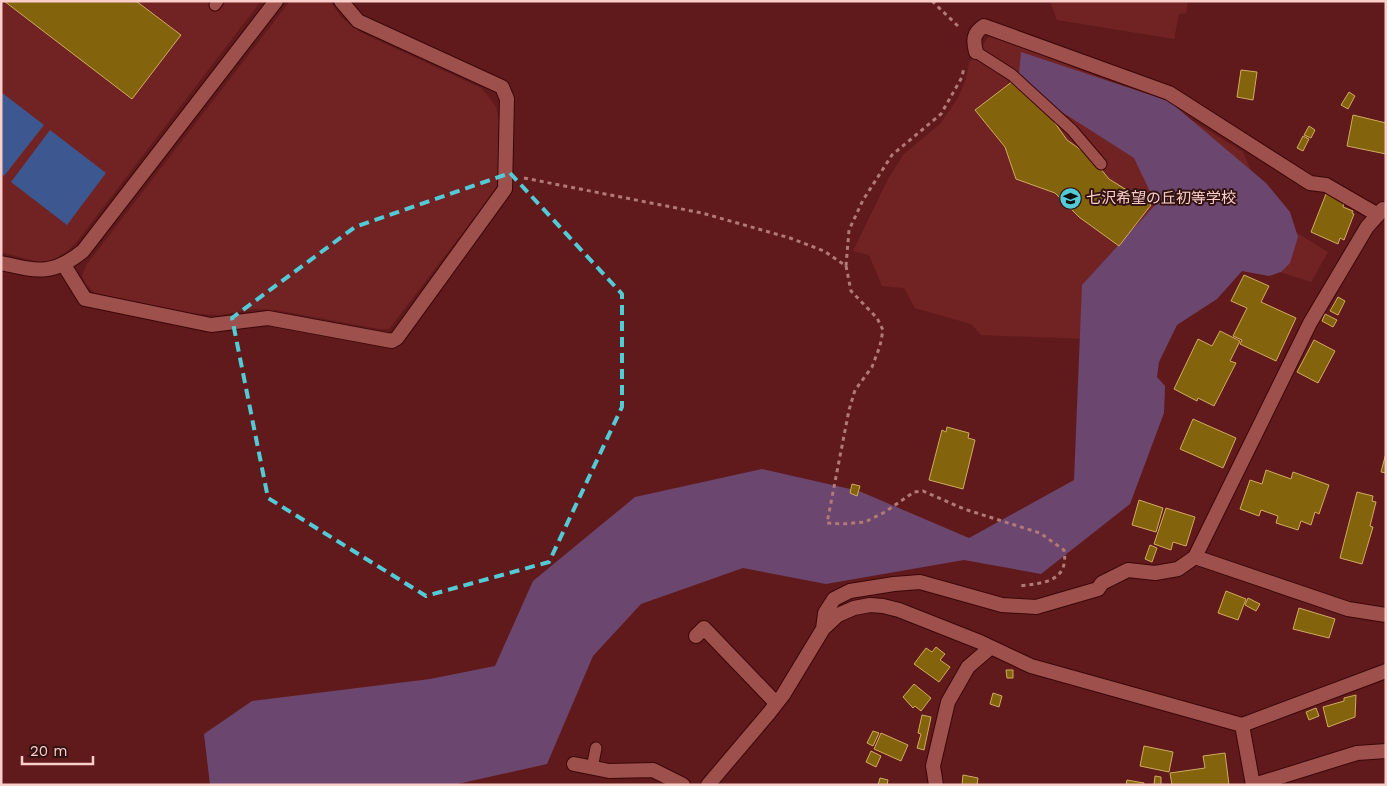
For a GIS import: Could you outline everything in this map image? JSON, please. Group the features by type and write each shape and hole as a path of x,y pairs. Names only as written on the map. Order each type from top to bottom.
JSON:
{"street":[{"path":"1,263 32,270 48,270 64,265 83,251 276,1"},
{"path":"64,265 85,299 211,325 268,318 392,341 397,338 505,189 507,99 502,87 358,21 341,1"},
{"path":"822,629 825,613 834,599 850,591 920,582 1002,604 1036,608 1098,590 1102,583 1128,570 1155,572 1178,569 1195,557 1310,323 1367,228 1383,210 1326,184 1310,183 1169,93 984,26 977,31 975,46"},
{"path":"1195,557 1348,608 1386,615"},
{"path":"708,785 783,694 822,629 838,616 854,608 870,605 899,610 1031,666 1242,725 1386,671"},
{"path":"696,636 704,628 776,703"},
{"path":"936,785 933,766 948,702 968,667 990,648"},
{"path":"1242,725 1254,785 1357,753 1386,751"},
{"path":"574,764 609,771 654,770 683,785"}],"lane":[{"path":"975,46 1012,75 1072,130 1101,164"},
{"path":"592,768 596,748"}],"path":[{"path":"932,1 975,46 966,56 962,77 940,114 892,155 863,200 849,230 846,266 851,292 877,318 883,330 880,346 872,367 854,390 827,523 865,522 885,512 914,492 923,491 964,508 1040,534 1064,550 1066,561 1064,571 1058,576 1040,583 1018,586"},
{"path":"506,175 702,213 790,238 824,251 846,266"}],"highlighted area":[{"path":"510,173 622,294 622,407 549,562 426,596 268,498 232,318 355,227"}],"shaded area":[{"path":"1,1 261,1 75,244 52,261 38,262 1,252"},
{"path":"290,1 330,1 341,17 360,32 481,88 496,107 499,121 496,189 389,329 379,329 276,310 253,309 220,315 185,313 95,293 86,284 82,276 87,264"},
{"path":"1050,1 1188,1 1186,13 1179,14 1174,39 1057,20"},
{"name":"七沢希望の丘初等学校","path":"990,35 1163,102 1243,152 1271,217 1328,252 1311,282 1243,260 1114,340 981,335 971,324 915,308 904,288 882,286 869,255 853,251 888,179 904,154 940,124 958,98 966,79 969,63"},
{"path":"1021,52 1169,101 1266,183 1290,212 1298,237 1290,263 1281,272 1269,276 1242,271 1217,299 1177,325 1159,362 1157,377 1165,386 1164,413 1130,504 1041,574 964,560 826,584 743,568 641,604 593,656 547,764 453,785 210,785 204,734 252,701 430,679 495,666 533,581 635,497 762,469 859,491 969,538 1074,480 1082,285 1156,204 1134,158 1018,84"}],"water":[{"path":"1,92 44,125 4,176 1,174"},
{"path":"50,130 106,173 67,225 11,182"}],"building":[{"path":"4,1 136,1 181,35 132,99"},
{"path":"1241,70 1257,72 1253,100 1237,97"},
{"name":"七沢希望の丘初等学校","path":"1013,81 1048,113 1067,140 1091,157 1109,179 1151,205 1119,246 1079,217 1055,193 1016,179 1005,147 975,110"},
{"path":"1349,92 1355,96 1348,109 1341,105"},
{"path":"1353,115 1386,123 1386,154 1347,146"},
{"path":"1309,126 1315,130 1311,138 1304,135"},
{"path":"1303,136 1309,139 1303,151 1297,148"},
{"path":"1326,194 1344,202 1343,207 1353,211 1352,213 1354,214 1344,240 1340,238 1338,244 1311,232"},
{"path":"1244,275 1269,286 1261,302 1296,318 1276,361 1240,344 1242,340 1233,336 1247,308 1231,301"},
{"path":"1338,297 1345,301 1338,315 1330,311"},
{"path":"1325,314 1337,320 1333,327 1322,321"},
{"path":"1220,331 1240,341 1230,361 1236,363 1214,406 1198,398 1197,401 1174,389 1198,339 1212,346"},
{"path":"1314,340 1335,351 1318,383 1297,372"},
{"path":"1193,419 1236,438 1223,468 1180,449"},
{"path":"947,427 969,433 968,438 975,440 963,489 929,480 942,430 946,432"},
{"path":"1386,453 1386,473 1381,472"},
{"path":"1266,470 1291,479 1293,472 1329,485 1319,514 1315,512 1311,525 1301,521 1298,530 1276,523 1278,516 1261,510 1259,516 1240,509 1250,480 1262,484"},
{"path":"852,484 860,486 857,496 850,493"},
{"path":"1357,492 1373,496 1372,501 1376,502 1370,526 1373,527 1362,564 1340,558"},
{"path":"1139,500 1163,508 1156,532 1132,525"},
{"path":"1166,508 1195,517 1186,546 1173,542 1171,550 1154,544"},
{"path":"1150,545 1157,548 1152,562 1145,559"},
{"path":"1226,591 1246,599 1238,620 1218,613"},
{"path":"1248,598 1260,604 1256,611 1245,605"},
{"path":"1299,608 1335,619 1329,638 1293,629"},
{"path":"936,647 945,654 940,660 950,667 939,682 914,664 926,648 932,652"},
{"path":"1006,670 1013,670 1013,678 1007,678"},
{"path":"914,684 931,698 921,711 915,706 913,708 903,697"},
{"path":"993,693 1002,696 999,707 990,704"},
{"path":"1356,695 1355,717 1328,727 1323,707 1344,701 1344,698"},
{"path":"1316,708 1319,716 1309,720 1306,712"},
{"path":"922,715 931,717 924,750 917,748 921,734 918,733"},
{"path":"873,731 879,733 873,746 867,743"},
{"path":"881,733 908,745 901,761 874,749"},
{"path":"1144,746 1173,752 1169,772 1140,766"},
{"path":"871,751 881,756 876,767 866,762"},
{"path":"1225,753 1229,785 1172,785 1170,773 1205,768 1203,756"},
{"path":"963,775 978,778 977,785 962,785"},
{"path":"1155,776 1161,777 1161,785 1154,785"},
{"path":"880,778 888,780 887,785 878,785"},
{"path":"1127,780 1144,783 1144,785 1126,785"}],"place":[{"name":"七沢希望の丘初等学校","path":"1070,198"}]}
